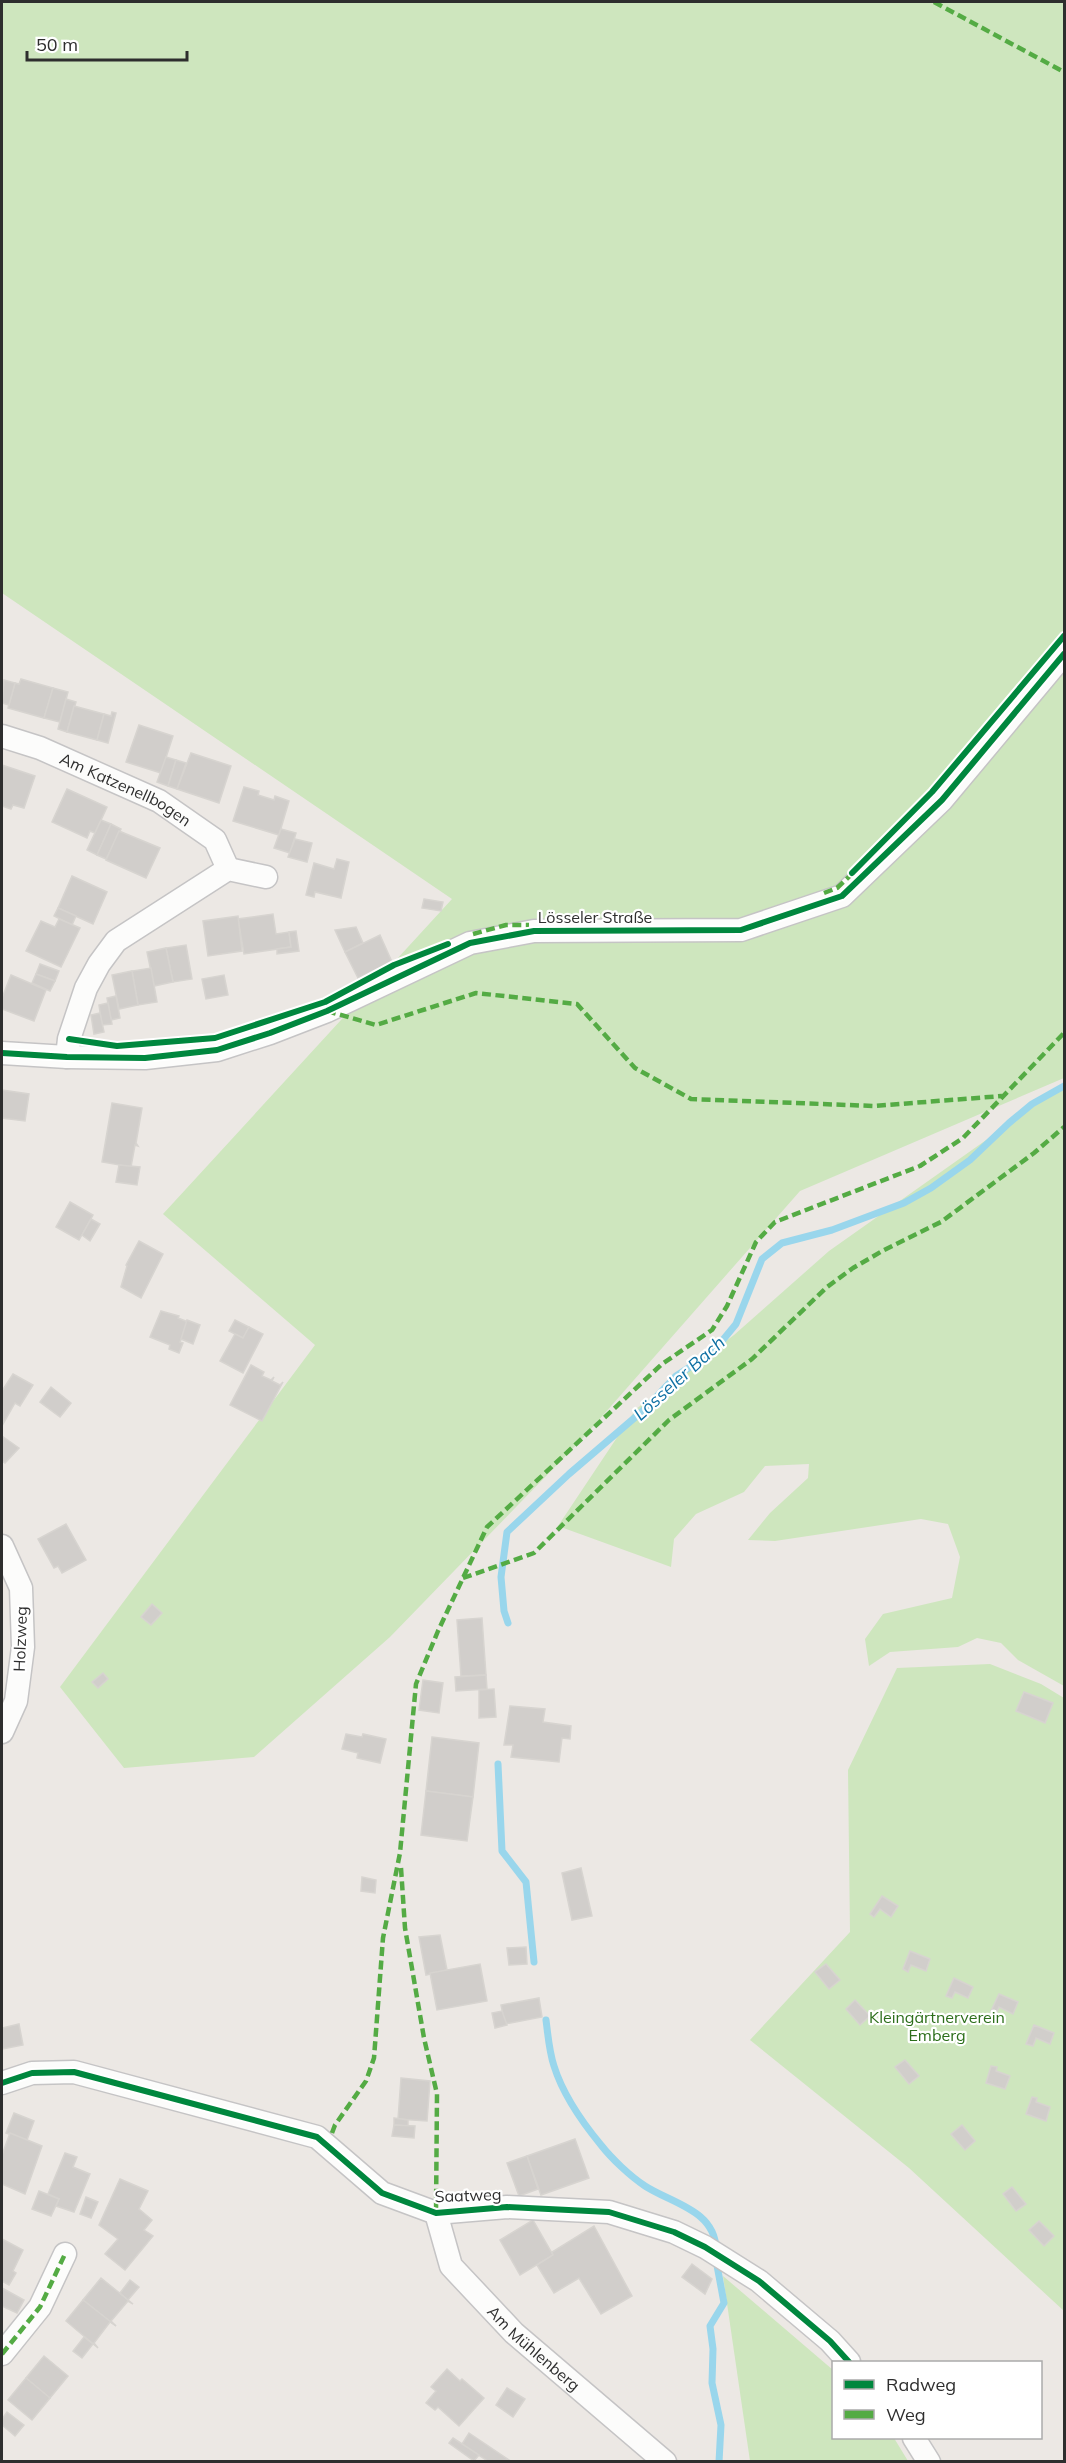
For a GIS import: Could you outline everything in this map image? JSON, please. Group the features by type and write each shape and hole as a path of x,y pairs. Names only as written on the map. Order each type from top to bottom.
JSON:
{"street":[{"name":"Lösseler Straße","path":"2,1053 145,1058 216,1050 327,1011 470,943 534,931 741,930 842,896 942,800 1065,654"},
{"name":"Am Katzenellbogen","path":"2,736 40,748 159,801 215,840 228,869"},
{"path":"67,1057 69,1039 86,988 99,964 116,941 228,869 266,877"},
{"name":"Holzweg","path":"2,1546 21,1587 23,1647 16,1701 2,1732"},
{"name":"Saatweg","path":"2,2083 32,2073 74,2073 316,2138 382,2193 436,2213 507,2207 609,2212 674,2232 730,2261 759,2281 830,2341 848,2361"},
{"name":"Am Mühlenberg","path":"436,2213 451,2266 514,2333 665,2462"},
{"path":"2,2354 40,2307 65,2254"},
{"path":"915,2439 928,2462"}],"green space":[{"path":"2,2 1064,2 1064,1078 800,1191 583,1438 390,1637 254,1757 124,1768 60,1687 315,1345 163,1214 452,899 2,593"},
{"path":"1064,1085 1064,1686 1018,1660 1001,1643 977,1638 958,1647 890,1652 869,1666 865,1639 883,1614 952,1598 960,1557 948,1524 921,1519 775,1541 748,1540 770,1513 808,1478 809,1464 765,1466 744,1492 696,1514 674,1539 671,1567 558,1526 636,1409 734,1335 829,1251"},
{"name":"Kleingärtnerverein Emberg","path":"990,1664 1041,1684 1064,1698 1064,2311 909,2168 750,2040 850,1932 848,1770 897,1668"},
{"path":"723,2276 832,2369 832,2439 895,2439 908,2461 750,2461"}],"building":[{"path":"21,679 53,688 44,718 8,708 15,683 19,684"},
{"path":"4,680 15,683 9,705 2,703"},
{"path":"53,688 68,692 60,722 44,718"},
{"path":"66,699 76,702 67,732 58,729"},
{"path":"74,706 104,714 97,740 67,732"},
{"path":"112,712 116,713 108,743 97,740 104,714 111,716"},
{"path":"139,725 173,736 161,773 126,762"},
{"path":"191,753 231,766 219,803 177,789"},
{"path":"166,757 176,760 168,786 157,782"},
{"path":"176,760 186,763 177,789 168,786"},
{"path":"2,765 35,776 24,808 13,805 11,809 2,806"},
{"path":"244,787 259,791 258,795 274,800 275,796 289,801 279,835 233,821"},
{"path":"67,789 107,807 95,833 90,831 87,838 52,822"},
{"path":"101,820 111,824 97,855 87,850"},
{"path":"111,824 121,829 106,859 97,855"},
{"path":"281,829 296,833 290,853 274,848"},
{"path":"119,831 160,848 146,878 106,860"},
{"path":"295,839 312,843 307,862 288,857"},
{"path":"337,859 349,862 341,898 315,892 314,897 306,895 314,863 334,869"},
{"path":"72,876 107,892 93,924 58,908"},
{"path":"424,899 443,902 441,911 422,908"},
{"path":"58,908 76,916 72,925 54,916"},
{"path":"273,914 276,934 289,932 291,947 244,954 238,919"},
{"path":"238,916 242,951 208,956 203,921"},
{"path":"59,919 80,928 61,967 26,951 41,921 55,927"},
{"path":"356,927 363,943 345,952 335,930"},
{"path":"296,931 299,951 277,954 277,949 291,947 289,932"},
{"path":"380,935 392,962 358,978 345,952"},
{"path":"186,945 192,979 173,982 166,948"},
{"path":"166,948 173,982 154,986 147,952"},
{"path":"40,964 59,971 55,981 36,974"},
{"path":"151,968 157,1002 138,1005 132,971"},
{"path":"132,971 138,1005 119,1009 112,975"},
{"path":"36,974 55,981 50,991 32,983"},
{"path":"11,975 46,990 34,1021 2,1009 2,998"},
{"path":"224,975 228,995 206,999 202,979"},
{"path":"116,996 120,1018 111,1020 107,998"},
{"path":"108,1003 112,1024 102,1025 99,1005"},
{"path":"100,1013 104,1032 94,1034 91,1015"},
{"path":"2,1090 29,1094 25,1121 2,1118"},
{"path":"112,1103 142,1108 136,1143 138,1146 135,1145 131,1167 102,1162"},
{"path":"119,1165 140,1167 137,1185 116,1182"},
{"path":"70,1202 93,1215 79,1240 56,1227"},
{"path":"91,1219 100,1224 90,1241 82,1235"},
{"path":"139,1241 163,1254 141,1298 121,1287 126,1265"},
{"path":"161,1311 179,1316 178,1318 188,1322 180,1342 183,1343 179,1353 169,1349 170,1345 150,1337"},
{"path":"187,1320 200,1325 193,1344 181,1339"},
{"path":"235,1320 249,1327 243,1338 229,1331"},
{"path":"249,1327 263,1334 243,1373 220,1361 235,1334 243,1338"},
{"path":"251,1365 264,1372 262,1376 271,1380 274,1377 272,1381 280,1385 283,1382 262,1421 230,1405"},
{"path":"13,1374 33,1385 20,1406 15,1403 3,1424 2,1391"},
{"path":"51,1387 71,1403 60,1417 40,1402"},
{"path":"2,1436 19,1448 5,1463 2,1461"},
{"path":"66,1524 86,1560 62,1573 58,1566 54,1568 38,1539"},
{"path":"152,1604 162,1613 151,1625 141,1617"},
{"path":"482,1618 486,1675 461,1676 457,1620"},
{"path":"103,1673 108,1679 98,1688 92,1682"},
{"path":"486,1675 487,1689 456,1691 455,1677"},
{"path":"423,1680 443,1683 439,1713 419,1710"},
{"path":"494,1689 496,1717 479,1718 479,1690"},
{"path":"1024,1692 1053,1703 1045,1723 1016,1711"},
{"path":"510,1706 545,1709 543,1722 571,1726 570,1739 562,1738 559,1762 511,1757 513,1745 504,1745"},
{"path":"346,1734 362,1737 363,1734 386,1739 380,1763 357,1758 358,1753 342,1749"},
{"path":"432,1737 479,1743 473,1797 426,1791"},
{"path":"426,1791 473,1797 467,1841 421,1835"},
{"path":"581,1868 592,1916 572,1920 562,1873"},
{"path":"362,1877 376,1880 375,1893 361,1891"},
{"path":"882,1896 898,1906 891,1917 880,1909 874,1917 870,1914"},
{"path":"440,1935 447,1970 426,1975 419,1937"},
{"path":"526,1947 527,1964 509,1965 507,1948"},
{"path":"910,1951 930,1959 926,1971 911,1965 908,1972 903,1969"},
{"path":"480,1964 487,2001 437,2010 430,1973"},
{"path":"826,1964 840,1980 829,1989 815,1972"},
{"path":"954,1978 973,1987 968,1998 955,1992 952,1998 946,1996"},
{"path":"999,1994 1018,2002 1013,2014 999,2007 996,2014 991,2011"},
{"path":"539,1998 542,2017 505,2024 501,2005"},
{"path":"855,2000 870,2016 860,2025 846,2009"},
{"path":"502,2011 507,2025 495,2028 492,2013"},
{"path":"19,2024 23,2045 2,2049 2,2028"},
{"path":"1034,2025 1054,2033 1050,2044 1036,2038 1033,2046 1026,2044"},
{"path":"905,2060 919,2076 909,2084 895,2067"},
{"path":"991,2066 997,2067 996,2071 1010,2076 1005,2089 986,2083"},
{"path":"401,2078 430,2081 427,2121 398,2119"},
{"path":"1032,2097 1037,2098 1036,2102 1050,2107 1046,2121 1026,2114"},
{"path":"14,2113 34,2121 27,2140 6,2133"},
{"path":"394,2118 408,2120 408,2126 394,2125"},
{"path":"394,2125 415,2126 414,2138 392,2136"},
{"path":"962,2125 975,2141 965,2150 951,2134"},
{"path":"10,2133 42,2146 25,2194 2,2184 2,2155"},
{"path":"575,2139 589,2178 541,2195 527,2156"},
{"path":"65,2153 77,2157 73,2167 90,2174 74,2212 56,2206 59,2199 48,2194"},
{"path":"527,2156 538,2189 519,2196 507,2163"},
{"path":"120,2179 148,2191 139,2209 152,2220 144,2230 153,2236 125,2270 105,2254 118,2239 99,2225"},
{"path":"1012,2187 1026,2204 1016,2211 1003,2194"},
{"path":"39,2191 59,2199 51,2216 32,2209"},
{"path":"86,2197 98,2202 91,2218 80,2214"},
{"path":"533,2220 553,2255 520,2275 500,2240"},
{"path":"1039,2221 1054,2236 1044,2246 1029,2230"},
{"path":"594,2226 632,2296 601,2314 579,2278 554,2293 537,2265 553,2255 552,2252"},
{"path":"2,2239 23,2250 13,2271 16,2273 9,2285 2,2281"},
{"path":"692,2264 712,2279 705,2294 682,2277"},
{"path":"101,2278 133,2304 128,2301 111,2321 116,2326 83,2300"},
{"path":"130,2280 139,2287 128,2300 120,2293"},
{"path":"2,2288 24,2300 17,2313 2,2306"},
{"path":"83,2300 116,2326 110,2322 94,2343 98,2348 66,2321"},
{"path":"84,2337 93,2344 82,2358 73,2351"},
{"path":"44,2356 68,2376 50,2398 26,2378"},
{"path":"447,2369 484,2398 459,2426 438,2407 435,2410 426,2403 436,2391 431,2387"},
{"path":"26,2378 50,2398 32,2420 8,2400"},
{"path":"507,2388 525,2399 513,2417 496,2405"},
{"path":"7,2412 24,2425 15,2436 2,2425 2,2419"},
{"path":"469,2433 509,2460 489,2462 462,2444"},
{"path":"453,2438 479,2455 474,2461 449,2443"}],"waterway":[{"name":"Lösseler Bach","path":"508,1623 504,1611 501,1577 507,1532 569,1474 646,1408 676,1376 704,1358 722,1341 736,1324 762,1259 782,1243 832,1230 904,1203 931,1188 970,1160 1032,1104 1064,1086"},
{"name":"Lösseler Bach","path":"498,1764 502,1851 526,1882 534,1962"},
{"name":"Lösseler Bach","path":"546,2020 551,2055 558,2077 568,2098 587,2127 610,2156 633,2177 655,2192 700,2216 714,2236 716,2249"},
{"name":"Lösseler Bach","path":"716,2260 724,2303 710,2326 713,2349 712,2383 721,2425 719,2462"}],"marked path":[{"path":"934,2 1064,72"},
{"path":"824,893 837,888 855,871"},
{"path":"473,934 506,925 529,925"},
{"path":"327,1011 376,1025 476,993 577,1004 635,1068 691,1099 874,1106 1002,1096"},
{"path":"332,2133 335,2125 366,2081 374,2058 383,1938 400,1853 416,1684 487,1527 662,1364 712,1330 727,1306 756,1242 775,1222 920,1166 963,1138 1064,1033"},
{"path":"463,1578 534,1553 669,1420 752,1359 827,1287 884,1250 941,1222 1034,1153 1064,1127"},
{"path":"401,1868 405,1928 424,2038 437,2094 436,2213"},
{"path":"2,2354 40,2307 65,2254"}],"cycle path":[{"path":"852,873 932,792 1064,636"},
{"path":"2,1053 145,1058 217,1050 327,1011 470,943 534,931 741,930 842,896 942,800 1064,654"},
{"path":"69,1039 117,1046 215,1038 325,1002 394,965 448,944"},
{"path":"2,2083 32,2073 74,2072 317,2137 382,2193 436,2213 507,2207 609,2212 674,2232 705,2247 759,2281 830,2341 848,2361"}]}
